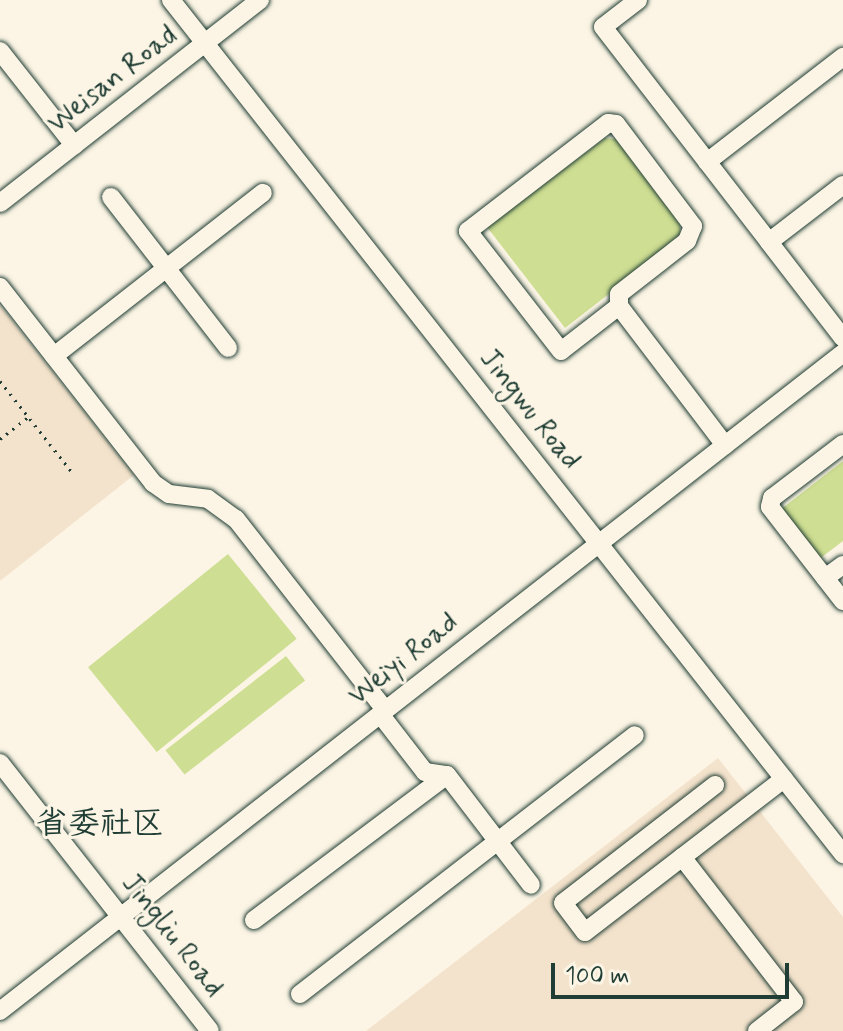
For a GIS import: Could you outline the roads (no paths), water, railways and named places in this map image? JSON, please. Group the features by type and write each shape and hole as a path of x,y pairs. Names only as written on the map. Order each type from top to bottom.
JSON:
{"street":[{"name":"Jingwu Road","path":"171,0 843,854"},
{"name":"Weisan Road","path":"0,203 260,0"},
{"path":"638,0 603,27 843,338"},
{"path":"0,51 74,145"},
{"path":"707,162 843,57"},
{"path":"619,306 561,351 468,231 608,123 616,124 693,226 687,241 619,294 619,306 725,445"},
{"path":"769,242 843,185"},
{"path":"54,356 263,193"},
{"path":"111,197 228,348"},
{"path":"0,287 153,483 169,494 208,499 236,519 425,772 447,775 531,885"},
{"name":"Weiyi Road","path":"0,1011 843,353"},
{"path":"843,444 772,498 770,507 843,601"},
{"path":"825,578 843,565"},
{"path":"300,994 635,735"},
{"name":"Jingliu Road","path":"0,763 210,1031"},
{"path":"254,920 447,775"},
{"path":"715,785 563,903 585,932 784,779"},
{"path":"682,857 794,1002 760,1030"}],"district":[{"name":"省委社区","path":"100,824"}]}
